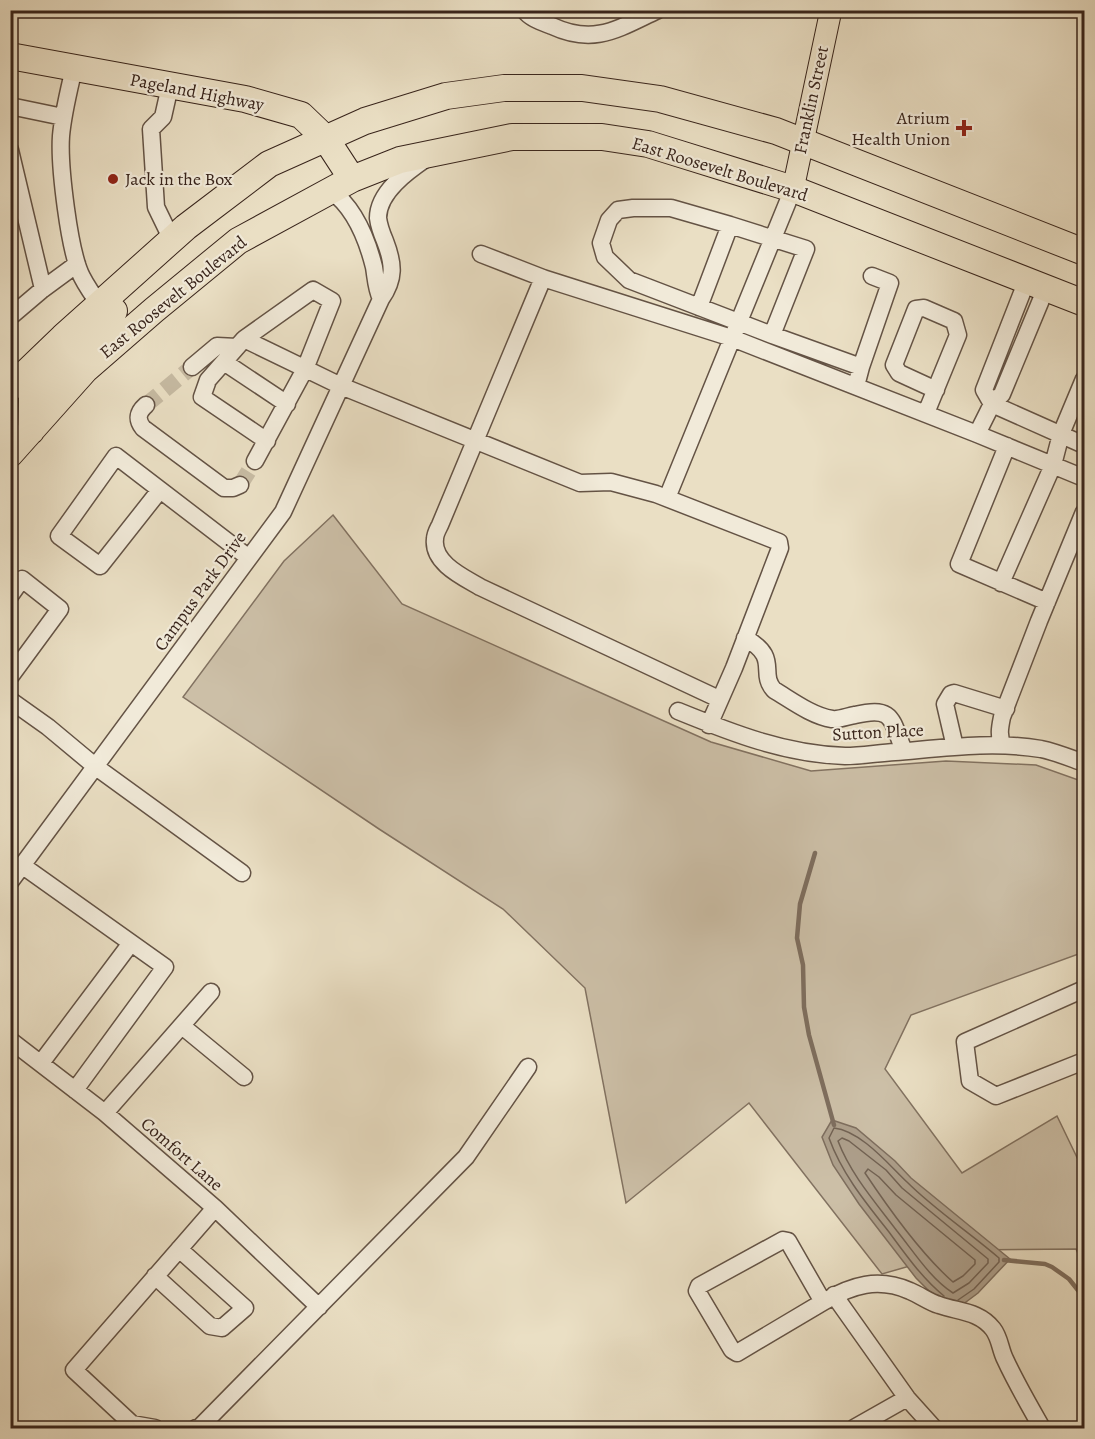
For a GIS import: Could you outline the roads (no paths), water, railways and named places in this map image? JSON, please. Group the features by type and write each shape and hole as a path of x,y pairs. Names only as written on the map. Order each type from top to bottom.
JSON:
{"highway":[{"name":"Pageland Highway","path":"10,56 246,99 302,115 326,139 341,185"},
{"path":"32,431 32,397 104,310 172,240 268,164 365,121 446,96 504,88 582,88 660,99 776,131 1084,252"},
{"name":"East Roosevelt Boulevard","path":"10,454 85,370 229,248 285,214 341,185 400,160 512,137 602,137 648,144 793,189 1084,303"},
{"path":"10,388 63,337 104,310"}],"main road":[{"name":"Franklin Street","path":"793,189 831,10"}],"street":[{"path":"524,10 529,16 563,31 591,36 607,34 658,10"},
{"path":"74,68 63,117 61,139 65,198 81,276 104,310"},
{"path":"170,86 163,117 151,129 156,207 172,240"},
{"path":"10,106 63,117"},
{"path":"10,150 43,289"},
{"name":"Campus Park Drive","path":"10,882 283,512 381,299 389,287 392,264 380,227 378,217 380,207 397,182 434,153"},
{"path":"341,185 346,204 355,218 370,253 376,290 381,299"},
{"path":"667,498 793,189"},
{"path":"772,335 806,249 671,208 618,210 609,220 601,243 605,257 629,280 772,335 861,367"},
{"path":"699,307 730,225"},
{"path":"481,254 543,278 732,338 926,413 1084,478"},
{"path":"10,317 77,264"},
{"path":"856,386 890,283 872,276"},
{"path":"543,278 434,541 440,557 451,570 480,587 719,699"},
{"path":"619,302 629,280"},
{"path":"1036,284 984,390 992,404 1084,445"},
{"path":"255,461 267,441 305,369 332,301 313,290 241,343 208,380 202,397 267,441"},
{"path":"926,413 936,390 958,335 954,321 924,308 916,309 894,364 899,373 936,390"},
{"path":"192,367 217,346 241,343 580,483 611,482 667,498 778,542 780,548 734,668 709,725"},
{"path":"224,362 287,404"},
{"path":"1001,583 1053,465 1061,434 1084,379"},
{"path":"977,434 992,404"},
{"path":"147,405 141,410 139,417 139,423 143,428 224,488 240,485"},
{"path":"1006,446 959,563 1047,602"},
{"path":"160,490 100,566 59,536 116,456 249,558"},
{"path":"1003,746 1000,740 1000,730 1006,709 1084,512"},
{"path":"10,596 22,579 60,609 10,677"},
{"path":"745,638 758,645 766,656 770,685 774,690 822,716 835,719 875,710 885,713 892,720 904,751"},
{"path":"954,747 945,704 951,694 1006,709"},
{"path":"10,700 48,727 96,767 242,873"},
{"name":"Sutton Place","path":"678,711 752,740 816,754 846,756 954,747 1003,746 1042,750 1084,763"},
{"path":"23,866 165,967 75,1090"},
{"path":"41,1063 131,943"},
{"path":"1084,989 965,1042 970,1081 996,1096 1084,1061"},
{"path":"105,1113 211,992"},
{"path":"182,1026 244,1077"},
{"name":"Comfort Lane","path":"10,1040 105,1113 215,1208 319,1307"},
{"path":"198,1428 466,1156 528,1067"},
{"path":"155,1428 132,1424 74,1370 215,1208"},
{"path":"934,1428 907,1398 828,1299 788,1241 783,1240 699,1286 697,1291 732,1350 737,1353 828,1299 863,1284 893,1285 939,1305 973,1314 993,1329 999,1339 1003,1356 1042,1428"},
{"path":"155,1276 210,1326 222,1328 245,1308 180,1248"},
{"path":"854,1428 907,1398"}],"water":[{"path":"832,1120 856,1128 895,1161 911,1178 1010,1259 978,1293 958,1308 938,1300 916,1278 859,1204 833,1165 822,1137"}],"waterway":[{"path":"815,853 800,904 797,938 803,965 804,1007 809,1035 834,1125"},
{"path":"1004,1260 1045,1264 1052,1267 1069,1279 1081,1294 1084,1308"}],"tunnel":[{"path":"146,405 192,367"},
{"path":"240,485 255,461"}],"place":[{"name":"Atrium Health Union","path":"964,128"},
{"name":"Jack in the Box","path":"113,179"}]}
